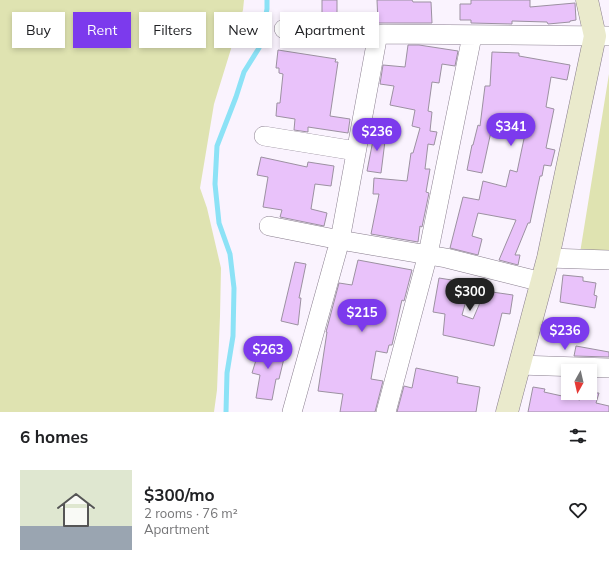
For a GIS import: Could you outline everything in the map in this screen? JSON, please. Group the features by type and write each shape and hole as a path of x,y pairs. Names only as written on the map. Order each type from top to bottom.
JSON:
{"street":[{"path":"508,412 548,258 602,36 587,0"},
{"path":"379,35 602,36"},
{"path":"386,412 428,254 472,36"},
{"path":"292,412 340,240 375,48"},
{"path":"264,136 356,151"},
{"path":"269,226 340,240 428,254 542,282"},
{"path":"548,258 609,260"},
{"path":"519,365 609,368"}],"green space":[{"path":"0,0 244,0 242,12 214,12 214,48 231,48 214,104 200,188 207,208 221,268 217,390 214,412 0,412"},
{"path":"609,74 609,260 579,259"}],"building":[{"path":"322,0 337,0 337,12 322,12"},
{"path":"377,0 412,0 413,2 431,2 432,23 379,23 379,12 378,12"},
{"path":"471,0 530,0 530,7 575,3 576,20 548,24 547,22 512,21 512,24 471,23 471,20 460,20 460,4 471,4"},
{"path":"408,45 419,45 458,51 455,66 442,64 439,83 432,82 428,111 432,112 430,131 437,132 434,145 428,144 425,169 430,169 426,192 429,193 422,227 420,226 418,242 371,234 379,194 373,194 374,178 407,181 411,153 413,153 420,128 412,126 415,110 390,105 394,86 380,84 383,65 405,67"},
{"path":"278,50 336,59 335,62 338,62 330,116 350,119 348,133 308,127 308,132 294,130 295,119 276,116 277,103 280,103 283,74 279,73 279,68 276,68"},
{"path":"492,52 519,53 519,56 570,65 567,80 551,77 546,107 554,109 546,148 555,150 551,166 544,165 542,176 540,176 530,223 528,223 515,255 520,255 518,265 499,260 516,220 478,213 472,236 482,239 478,255 450,248 463,197 479,200 483,181 506,187 510,170 517,172 525,134 492,127 482,173 467,170 472,145 478,125 480,126 485,86 490,86"},
{"path":"375,130 386,133 381,173 367,171"},
{"path":"261,157 307,167 308,162 334,166 331,186 315,184 311,209 327,213 324,226 280,217 282,210 263,207 268,177 257,175"},
{"path":"358,260 412,270 404,301 402,300 392,345 389,345 387,353 376,351 371,379 383,381 375,412 340,412 343,394 318,391 326,332 339,283 352,285"},
{"path":"295,262 306,264 299,298 301,298 298,325 281,321"},
{"path":"563,275 583,277 583,281 596,283 594,295 597,296 595,308 560,302"},
{"path":"439,278 471,283 462,315 473,319 485,291 513,295 510,314 502,313 494,346 443,335 445,314 433,312"},
{"path":"261,344 286,350 279,379 276,379 272,400 256,398 260,375 252,373"},
{"path":"576,346 609,352 609,357 574,356"},
{"path":"416,368 458,377 457,383 480,387 476,412 397,412 404,386 412,388"},
{"path":"533,387 545,389 544,392 561,396 561,400 597,400 596,403 609,406 609,412 528,412"}],"waterway":[{"path":"226,412 227,373 233,336 234,288 230,254 219,223 215,184 217,146 244,72 259,48 267,9 267,0"}]}
